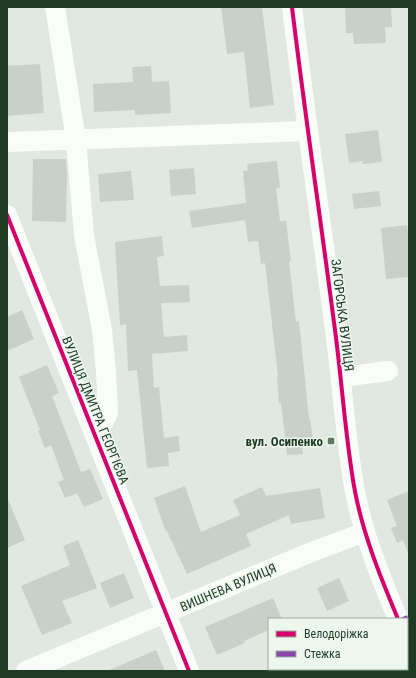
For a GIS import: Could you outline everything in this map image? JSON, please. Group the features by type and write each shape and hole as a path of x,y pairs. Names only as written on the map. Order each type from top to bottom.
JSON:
{"street":[{"name":"ВУЛИЦЯ ДМИТРА ГЕОРГІЄВА","path":"55,7 76,140 84,235 102,330 108,413 96,436"},
{"name":"ЗАГОРСЬКА ВУЛИЦЯ","path":"292,7 307,131 336,332 354,486 375,565 398,618"},
{"path":"7,142 307,131"},
{"name":"ВУЛИЦЯ ДМИТРА ГЕОРГІЄВА","path":"7,215 189,671"},
{"path":"341,377 388,371"},
{"name":"ВИШНЕВА ВУЛИЦЯ","path":"26,671 314,551 365,532"}],"building":[{"path":"221,7 262,7 274,105 250,108 244,52 227,54"},
{"path":"345,7 391,7 392,27 385,27 386,43 354,44 353,33 346,33"},
{"path":"40,64 44,113 7,116 7,66"},
{"path":"151,66 152,82 169,81 171,113 135,115 135,110 94,112 93,84 133,82 132,67"},
{"path":"378,130 382,162 363,164 363,161 349,163 345,134"},
{"path":"33,159 66,159 66,222 32,221"},
{"path":"277,161 280,188 276,188 280,221 286,221 296,322 299,321 309,419 314,446 302,447 303,454 287,455 281,403 279,403 278,376 265,263 261,264 258,241 248,242 245,220 192,228 189,211 246,203 243,171 248,170 247,164"},
{"path":"194,168 196,194 171,196 169,170"},
{"path":"131,171 134,200 100,202 98,174"},
{"path":"379,191 381,206 354,209 352,194"},
{"path":"407,225 409,241 409,277 386,279 381,228"},
{"path":"162,236 164,256 157,257 160,286 189,285 190,302 161,303 164,337 187,335 188,351 152,354 154,388 159,387 164,438 178,436 180,451 168,453 169,466 147,468 137,370 128,371 126,324 120,325 115,242"},
{"path":"22,310 34,339 7,351 7,317"},
{"path":"47,365 59,393 52,396 81,472 90,469 103,499 84,507 77,493 65,498 58,482 64,480 51,445 45,448 38,431 40,430 19,377"},
{"path":"185,486 201,532 240,515 233,500 262,487 266,496 320,488 325,518 291,524 289,515 246,534 251,546 187,574 167,531 166,532 154,498"},
{"path":"409,491 408,553 403,540 397,543 391,528 397,526 387,500"},
{"path":"7,497 25,540 7,548"},
{"path":"78,540 97,588 62,601 72,623 42,635 21,586 70,565 63,546"},
{"path":"124,573 134,598 110,608 100,583"},
{"path":"339,578 349,601 327,611 317,588"},
{"path":"273,598 282,618 268,618 268,630 244,641 245,643 217,655 205,627"},
{"path":"156,650 165,671 107,671"}],"marked path":[{"path":"404,618 409,616"}],"cycle path":[{"path":"292,7 354,486 357,503 367,537 378,570 398,618"},
{"path":"7,215 189,671"}],"place":[{"name":"вул. Осипенко","path":"331,441"}]}
